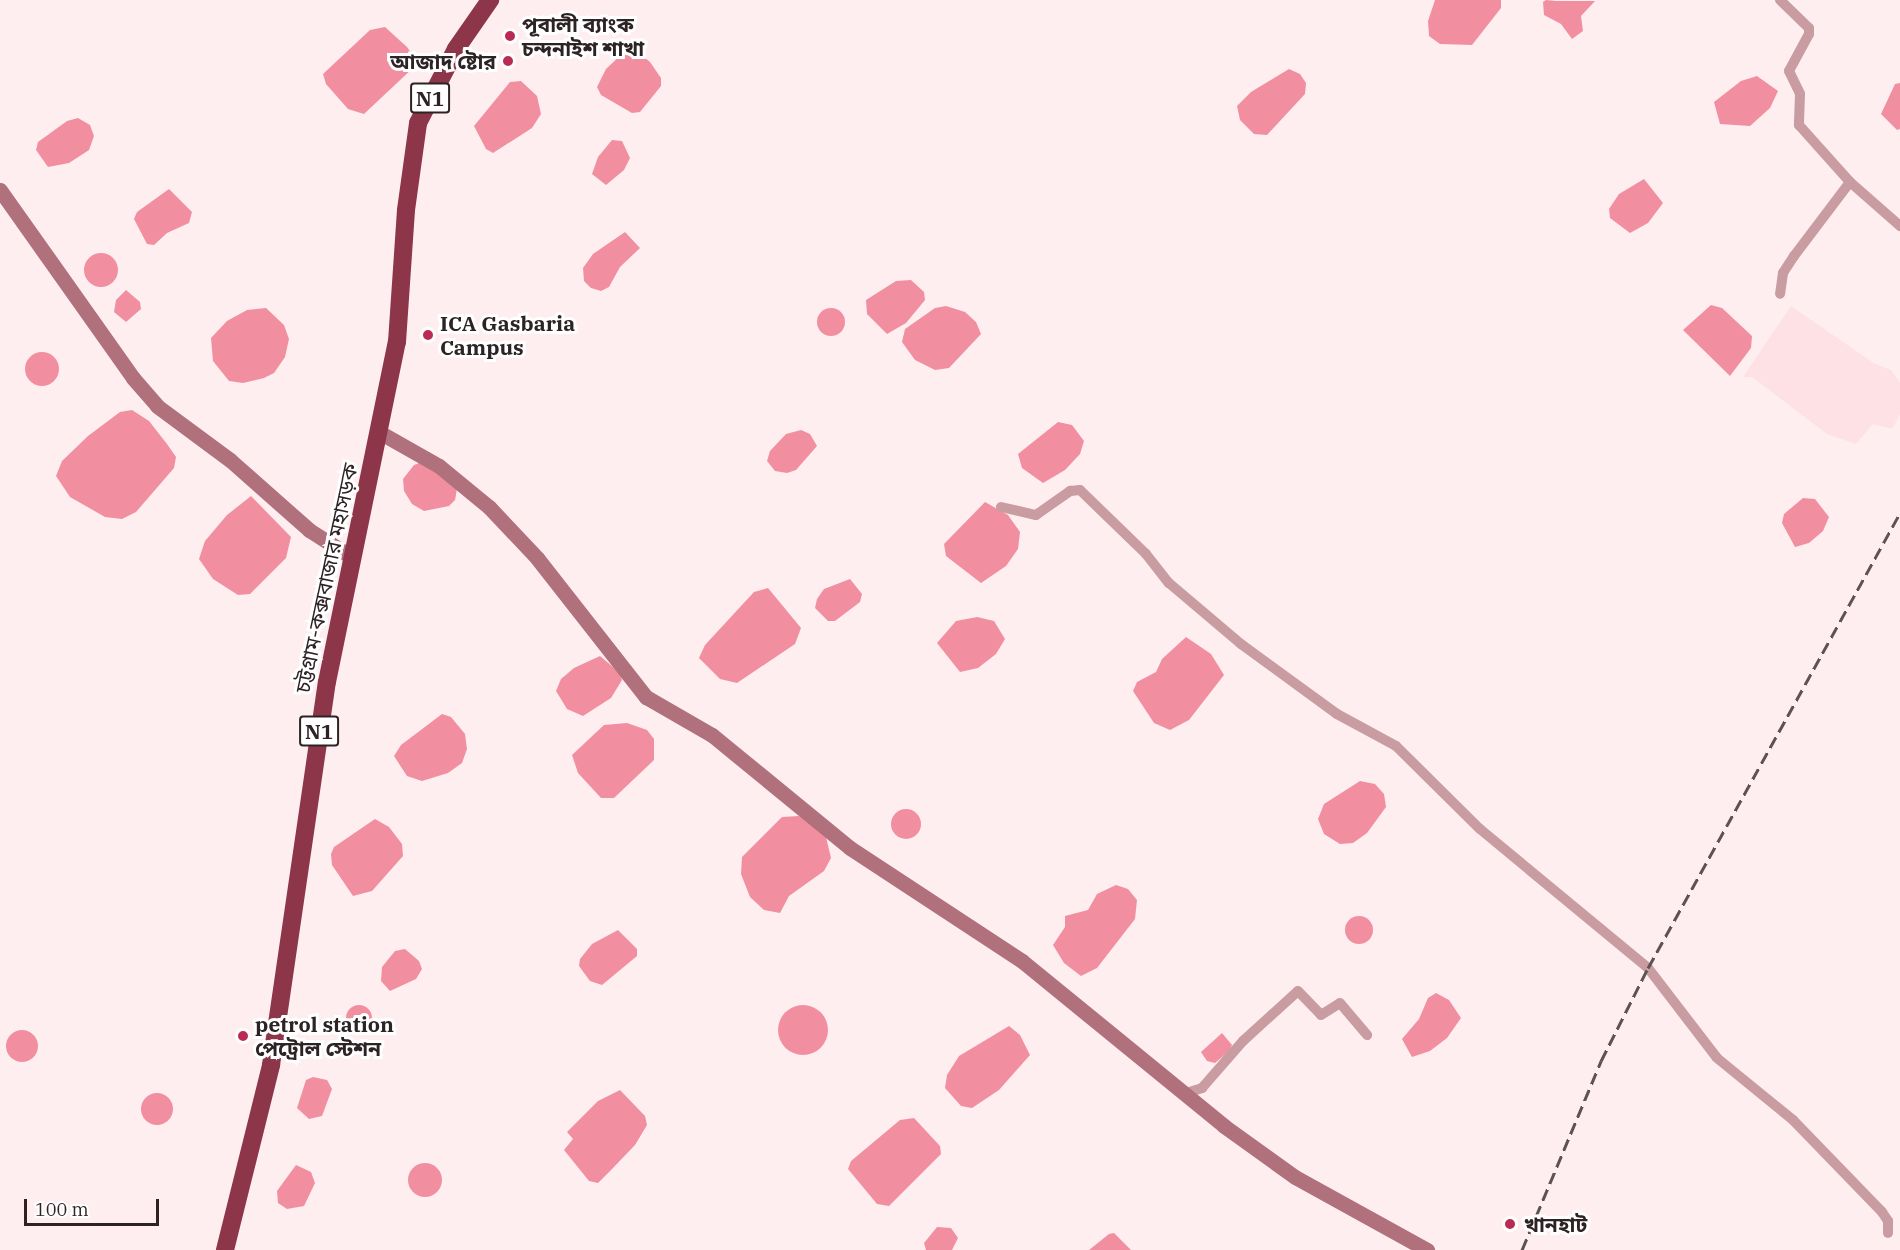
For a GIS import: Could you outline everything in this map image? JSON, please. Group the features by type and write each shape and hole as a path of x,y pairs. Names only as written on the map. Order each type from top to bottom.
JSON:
{"highway":[{"name":"চট্টগ্রাম-কক্সবাজার মহাসড়ক","path":"225,1250 271,1065 327,682 397,342 406,210 418,123 456,49 490,0"}],"street":[{"path":"1780,0 1809,28 1809,34 1789,71 1800,94 1799,125 1850,182 1900,226"},
{"path":"1780,294 1783,273 1794,255 1850,182"},
{"path":"0,190 133,378 157,406 214,447 309,530 353,558"},
{"path":"379,432 439,466 489,507 537,558 646,697 712,735 850,848 1022,961 1224,1126 1295,1177 1427,1250"},
{"path":"1001,507 1036,515 1070,491 1080,490 1146,554 1169,583 1241,644 1337,714 1396,746 1480,829 1648,968 1717,1058 1793,1120 1882,1212 1888,1221 1887,1233"},
{"path":"1186,1093 1202,1088 1243,1041 1298,991 1321,1015 1340,1003 1367,1035"}],"shaded area":[{"path":"1435,0 1501,0 1501,8 1472,45 1440,44 1429,36 1428,21"},
{"path":"1546,0 1595,1 1581,16 1583,31 1572,39 1561,24 1544,15 1543,2"},
{"path":"385,27 407,47 414,57 414,67 364,114 348,109 326,84 323,74 370,30"},
{"path":"634,49 650,62 661,78 661,86 640,112 632,113 601,95 597,87 606,69 624,52"},
{"path":"1289,69 1300,74 1306,83 1305,94 1267,135 1254,134 1240,120 1237,106 1251,92"},
{"path":"1757,76 1778,91 1770,108 1750,126 1720,124 1714,102 1741,81"},
{"path":"521,81 537,96 541,114 532,128 493,153 486,149 474,126 510,82"},
{"path":"1900,83 1900,129 1897,130 1881,114 1895,84"},
{"path":"78,118 90,125 94,136 89,150 69,163 48,167 36,150 38,142 67,121"},
{"path":"612,140 622,141 630,158 624,170 606,185 592,174 598,157"},
{"path":"1644,179 1663,203 1648,223 1630,233 1610,218 1609,209 1619,194"},
{"path":"169,189 192,212 189,223 167,233 154,245 147,244 134,219 137,212"},
{"path":"625,232 640,248 620,267 609,287 601,291 591,288 584,281 583,268 593,254"},
{"path":"101,253 113,258 118,270 113,282 101,287 89,282 84,270 89,258"},
{"path":"911,280 924,292 925,300 906,323 887,334 867,314 866,300 896,281"},
{"path":"126,290 140,302 141,309 126,322 114,312 116,300"},
{"path":"1711,305 1722,308 1752,336 1751,348 1730,376 1683,330"},
{"path":"946,306 965,312 976,322 981,334 949,368 935,370 915,360 902,342 905,329 935,308"},
{"path":"1791,306 1875,364 1891,370 1900,383 1900,414 1892,429 1873,424 1856,444 1827,434 1752,377 1743,377"},
{"path":"266,308 284,325 289,339 285,357 274,373 264,378 243,383 229,381 213,361 211,338 227,321 247,310"},
{"path":"831,308 841,312 845,322 841,332 831,336 821,332 817,322 821,312"},
{"path":"42,352 54,357 59,369 54,381 42,386 30,381 25,369 30,357"},
{"path":"132,410 149,421 167,444 176,457 174,468 136,512 122,519 105,517 70,497 56,476 62,461 88,436 120,412"},
{"path":"1058,422 1072,425 1084,441 1080,454 1065,470 1043,483 1022,468 1018,454"},
{"path":"801,430 810,434 817,446 796,470 787,473 775,471 767,461 770,451 786,434"},
{"path":"422,462 457,489 455,500 449,506 424,511 412,504 404,491 403,479 414,465"},
{"path":"251,496 291,537 286,558 250,594 238,595 213,579 199,559 205,541 227,515"},
{"path":"1803,498 1815,499 1829,517 1823,531 1809,543 1795,547 1782,523 1784,514"},
{"path":"985,502 1008,515 1020,532 1018,549 1006,566 981,583 946,556 944,544"},
{"path":"850,579 862,594 860,602 835,621 828,621 815,608 817,599 824,589"},
{"path":"768,588 801,628 795,644 737,683 720,679 699,658 705,645 754,592"},
{"path":"977,617 994,621 1005,639 996,654 978,668 960,672 937,643 956,621"},
{"path":"1186,637 1211,654 1224,675 1189,720 1170,730 1154,723 1133,691 1137,682 1156,672 1162,659"},
{"path":"600,656 620,673 622,680 611,698 583,716 567,709 556,691 561,679 574,668"},
{"path":"442,714 451,717 465,734 467,749 462,763 448,773 422,781 407,776 394,756 401,745"},
{"path":"627,723 647,730 654,739 654,760 614,798 601,798 578,773 572,755 604,725"},
{"path":"1360,781 1375,784 1384,794 1386,807 1367,833 1353,843 1340,844 1324,834 1318,819 1324,804"},
{"path":"906,809 916,814 921,824 916,834 906,839 896,834 891,824 896,814"},
{"path":"799,816 814,824 826,837 831,858 824,871 789,896 780,913 764,910 750,897 741,874 742,857 782,817"},
{"path":"375,819 389,827 402,844 403,856 372,891 353,896 332,865 331,854 334,847"},
{"path":"1116,885 1128,889 1137,900 1135,919 1097,968 1081,976 1064,963 1053,945 1065,927 1065,916 1088,910 1097,894"},
{"path":"1359,916 1369,920 1373,930 1369,940 1359,944 1349,940 1345,930 1349,920"},
{"path":"618,930 637,949 637,956 602,985 590,981 579,966 580,959 592,944"},
{"path":"405,949 419,961 422,969 416,979 390,991 381,981 382,967 395,951"},
{"path":"1436,993 1449,1000 1461,1018 1447,1038 1430,1051 1412,1057 1402,1039 1419,1019 1428,998"},
{"path":"359,1005 368,1009 372,1018 368,1027 359,1031 350,1027 346,1018 350,1009"},
{"path":"803,1005 812,1007 823,1016 828,1030 826,1039 817,1050 803,1055 794,1053 783,1044 778,1030 780,1021 789,1010"},
{"path":"1009,1026 1020,1035 1030,1055 999,1090 972,1108 961,1106 945,1088 947,1075 959,1056"},
{"path":"22,1030 34,1034 38,1046 34,1058 22,1062 10,1058 6,1046 10,1034"},
{"path":"1222,1033 1232,1045 1229,1051 1215,1063 1207,1061 1201,1052"},
{"path":"313,1077 327,1080 332,1089 322,1116 309,1119 297,1108 306,1080"},
{"path":"620,1090 645,1116 647,1125 635,1145 598,1183 589,1181 564,1150 573,1139 567,1132 598,1101"},
{"path":"157,1093 168,1098 173,1109 168,1120 157,1125 146,1120 141,1109 146,1098"},
{"path":"914,1118 940,1146 941,1154 889,1206 877,1204 848,1169 851,1161 900,1120"},
{"path":"425,1163 437,1168 442,1180 437,1192 425,1197 413,1192 408,1180 413,1168"},
{"path":"296,1165 311,1172 315,1183 304,1206 287,1209 278,1203 277,1191"},
{"path":"937,1227 951,1228 958,1238 952,1250 926,1250 924,1243"},
{"path":"1114,1233 1131,1250 1089,1250 1109,1234"}],"railway":[{"path":"1522,1250 1601,1061 1648,968 1900,513"}],"place":[{"name":"পূবালী ব্যাংক চন্দনাইশ শাখা","path":"510,36"},
{"name":"আজাদ ষ্টোর","path":"508,61"},
{"name":"ICA Gasbaria Campus","path":"428,335"},
{"name":"petrol station পেট্রোল স্টেশন","path":"243,1036"},
{"name":"খানহাট","path":"1510,1224"}]}
